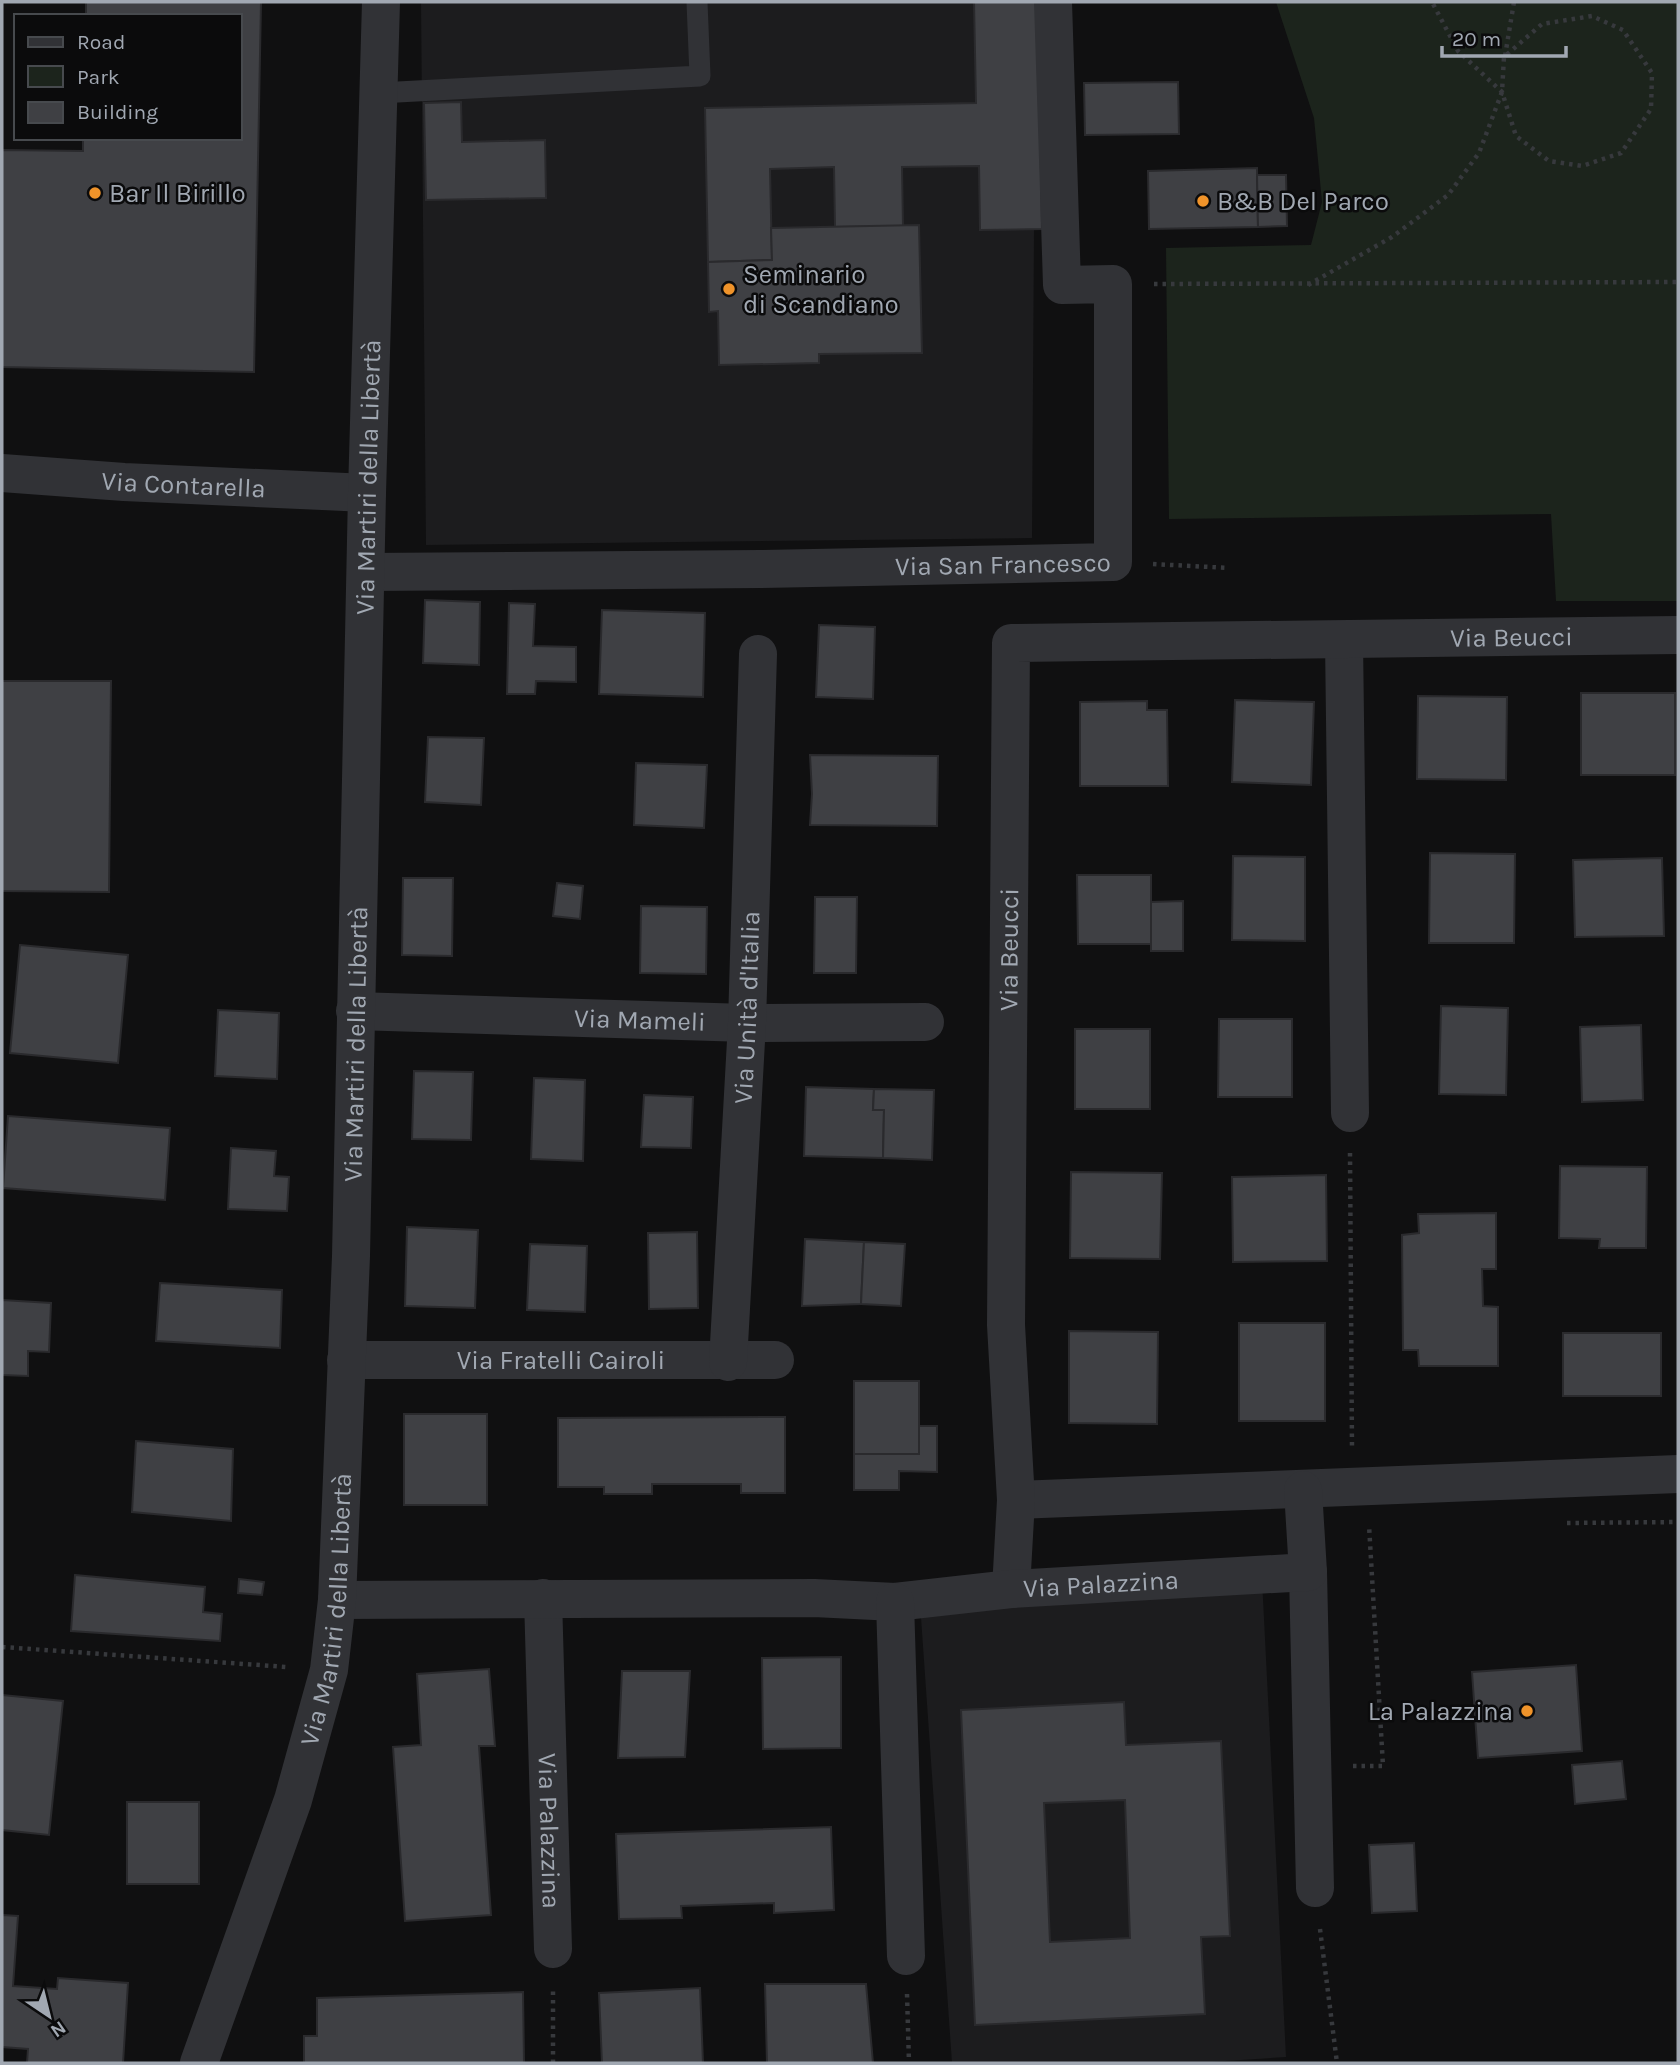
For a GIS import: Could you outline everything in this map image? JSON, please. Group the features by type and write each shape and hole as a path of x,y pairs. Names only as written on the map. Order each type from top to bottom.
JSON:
{"street":[{"name":"Via Martiri della Libertà","path":"199,2063 293,1800 329,1670 337,1600 351,1256 367,493 381,2"},
{"path":"1053,2 1062,285 1112,284"},
{"name":"Via San Francesco","path":"366,572 747,569 1113,562 1112,284"},
{"name":"Via Contarella","path":"2,473 124,482 367,493"},
{"name":"Via Beucci","path":"1011,1589 1016,1500 1006,1325 1012,642 1678,635"},
{"path":"1344,640 1350,1113"},
{"name":"Via Unità d'Italia","path":"728,1362 747,1023 758,654"},
{"name":"Via Mameli","path":"355,1011 747,1023 925,1022"},
{"name":"Via Fratelli Cairoli","path":"346,1360 775,1360"},
{"path":"1016,1500 1678,1474"},
{"path":"1303,1490 1308,1572 1315,1888"},
{"name":"Via Palazzina","path":"337,1600 814,1598 895,1602 1011,1589 1308,1572"},
{"name":"Via Palazzina","path":"543,1598 553,1949"},
{"path":"895,1602 906,1956"}],"lane":[{"path":"379,93 700,76 697,2"}],"path":[{"path":"1432,2 1458,51 1502,92 1516,136 1549,161 1583,166 1620,153 1651,109 1652,73 1623,30 1592,16 1542,23 1504,57"},
{"path":"1308,285 1392,237 1448,195 1479,153 1502,92 1504,57 1514,2"},
{"path":"1112,284 1678,282"},
{"path":"1113,562 1229,568"},
{"path":"1350,1113 1352,1488"},
{"path":"1311,1765 1383,1766 1369,1524"},
{"path":"2,1647 329,1670"},
{"path":"1315,1888 1336,2063"},
{"path":"553,1949 553,2063"},
{"path":"906,1956 909,2063"}],"shaded area":[{"name":"Seminario di Scandiano","path":"421,2 1038,2 1042,229 1034,230 1032,538 426,545"},
{"path":"1262,1579 1286,2057 1195,2063 952,2063 920,1603"}],"green space":[{"path":"1276,2 1678,2 1678,601 1556,601 1551,514 1169,519 1166,248 1311,245 1322,202 1314,118"}],"building":[{"path":"86,2 261,2 254,372 2,367 2,150 83,151 83,140 242,140 242,14 86,14"},
{"path":"974,2 1038,2 1042,229 980,230 979,166 902,167 903,226 835,227 834,167 770,169 772,260 708,262 705,108 976,103"},
{"path":"1178,82 1179,134 1085,135 1084,83"},
{"path":"461,102 462,142 545,140 546,198 426,200 424,103"},
{"name":"B&B Del Parco","path":"1257,168 1258,227 1149,229 1148,171"},
{"path":"1257,175 1286,175 1287,226 1258,227"},
{"path":"919,225 922,353 819,354 819,363 719,365 718,311 709,312 708,262 772,260 771,228"},
{"path":"425,600 480,602 479,665 423,663"},
{"path":"509,603 535,604 533,646 576,647 576,682 536,681 535,694 507,694"},
{"path":"602,610 705,613 703,697 599,694"},
{"path":"819,625 875,627 873,699 816,697"},
{"path":"2,681 111,681 109,892 2,891"},
{"path":"1581,693 1675,693 1675,775 1581,775"},
{"path":"1418,696 1507,697 1506,780 1417,779"},
{"path":"1235,700 1314,702 1311,785 1232,782"},
{"path":"1147,701 1147,710 1167,710 1168,786 1080,786 1080,702"},
{"path":"428,737 484,738 481,805 425,802"},
{"path":"810,755 938,756 937,826 810,825"},
{"path":"636,763 707,765 704,828 634,825"},
{"path":"1430,853 1515,854 1514,943 1429,943"},
{"path":"1233,856 1305,857 1305,941 1232,940"},
{"path":"1662,858 1664,936 1575,937 1573,860"},
{"path":"1077,875 1151,875 1151,944 1078,944"},
{"path":"403,878 453,878 452,956 402,955"},
{"path":"557,883 583,886 580,919 553,916"},
{"path":"815,897 857,897 856,973 814,973"},
{"path":"1183,901 1183,951 1151,951 1151,902"},
{"path":"641,906 707,907 706,974 640,973"},
{"path":"20,945 128,955 118,1063 10,1053"},
{"path":"1441,1006 1508,1008 1506,1095 1439,1094"},
{"path":"218,1010 279,1013 277,1079 215,1076"},
{"path":"1219,1019 1292,1019 1292,1097 1218,1097"},
{"path":"1641,1025 1643,1100 1582,1102 1580,1027"},
{"path":"1075,1029 1150,1029 1150,1109 1075,1109"},
{"path":"414,1071 473,1072 471,1140 412,1139"},
{"path":"534,1078 585,1080 583,1161 531,1159"},
{"path":"806,1087 874,1089 873,1110 884,1110 883,1158 804,1156"},
{"path":"874,1089 934,1090 932,1160 883,1158 884,1110 873,1110"},
{"path":"644,1095 693,1097 691,1148 641,1147"},
{"path":"8,1116 170,1128 165,1200 3,1188"},
{"path":"231,1148 276,1151 274,1176 289,1177 287,1211 228,1209"},
{"path":"1560,1166 1647,1167 1646,1248 1599,1248 1600,1239 1559,1238"},
{"path":"1071,1172 1162,1173 1160,1259 1070,1258"},
{"path":"1326,1175 1327,1261 1233,1262 1232,1177"},
{"path":"1496,1213 1496,1269 1482,1269 1483,1306 1498,1307 1498,1366 1419,1366 1418,1350 1403,1350 1402,1235 1419,1233 1418,1214"},
{"path":"407,1227 478,1230 475,1308 405,1306"},
{"path":"697,1232 698,1308 649,1309 648,1233"},
{"path":"805,1239 864,1242 861,1304 802,1306"},
{"path":"864,1242 905,1244 901,1306 861,1304"},
{"path":"530,1244 587,1246 585,1312 527,1310"},
{"path":"160,1283 282,1290 280,1348 156,1341"},
{"path":"2,1300 51,1303 49,1352 28,1351 28,1376 2,1375"},
{"path":"1239,1323 1325,1323 1325,1421 1239,1421"},
{"path":"1069,1331 1158,1332 1157,1424 1069,1423"},
{"path":"1563,1333 1661,1333 1661,1396 1563,1396"},
{"path":"854,1381 919,1381 919,1454 854,1454"},
{"path":"404,1414 487,1414 487,1505 404,1505"},
{"path":"785,1417 785,1493 741,1493 741,1484 652,1484 652,1494 604,1494 604,1487 558,1487 558,1418"},
{"path":"919,1426 937,1426 937,1472 899,1471 899,1490 854,1490 854,1454 919,1454"},
{"path":"136,1441 233,1449 231,1521 132,1512"},
{"path":"75,1575 205,1587 203,1612 222,1614 220,1641 71,1631"},
{"path":"239,1579 264,1582 262,1595 238,1593"},
{"path":"841,1657 841,1748 763,1749 762,1658"},
{"name":"La Palazzina","path":"1576,1665 1582,1751 1478,1758 1472,1672"},
{"path":"489,1669 495,1746 479,1746 491,1915 405,1921 393,1747 421,1745 417,1674"},
{"path":"622,1671 690,1671 685,1757 618,1758"},
{"path":"2,1695 63,1701 49,1835 2,1830"},
{"path":"1124,1702 1126,1745 1221,1741 1230,1936 1201,1937 1205,2014 975,2025 961,1710","holes":["1125,1800 1130,1938 1050,1942 1044,1803"]},
{"path":"1622,1761 1626,1799 1575,1804 1572,1765"},
{"path":"127,1802 199,1802 199,1884 127,1884"},
{"path":"831,1827 834,1910 774,1913 774,1903 681,1906 682,1918 619,1919 616,1834"},
{"path":"1414,1843 1417,1911 1372,1913 1369,1845"},
{"path":"2,1915 18,1916 13,1986 57,1989 58,1978 128,1983 123,2063 27,2063 28,2049 2,2047"},
{"path":"765,1984 866,1984 873,2063 767,2063"},
{"path":"700,1988 703,2063 602,2063 599,1993"},
{"path":"523,1992 524,2063 304,2063 304,2036 317,2036 317,1998"}],"place":[{"name":"Bar Il Birillo","path":"95,193"},
{"name":"B&B Del Parco","path":"1203,201"},
{"name":"Seminario di Scandiano","path":"729,289"},
{"name":"La Palazzina","path":"1527,1711"}]}
